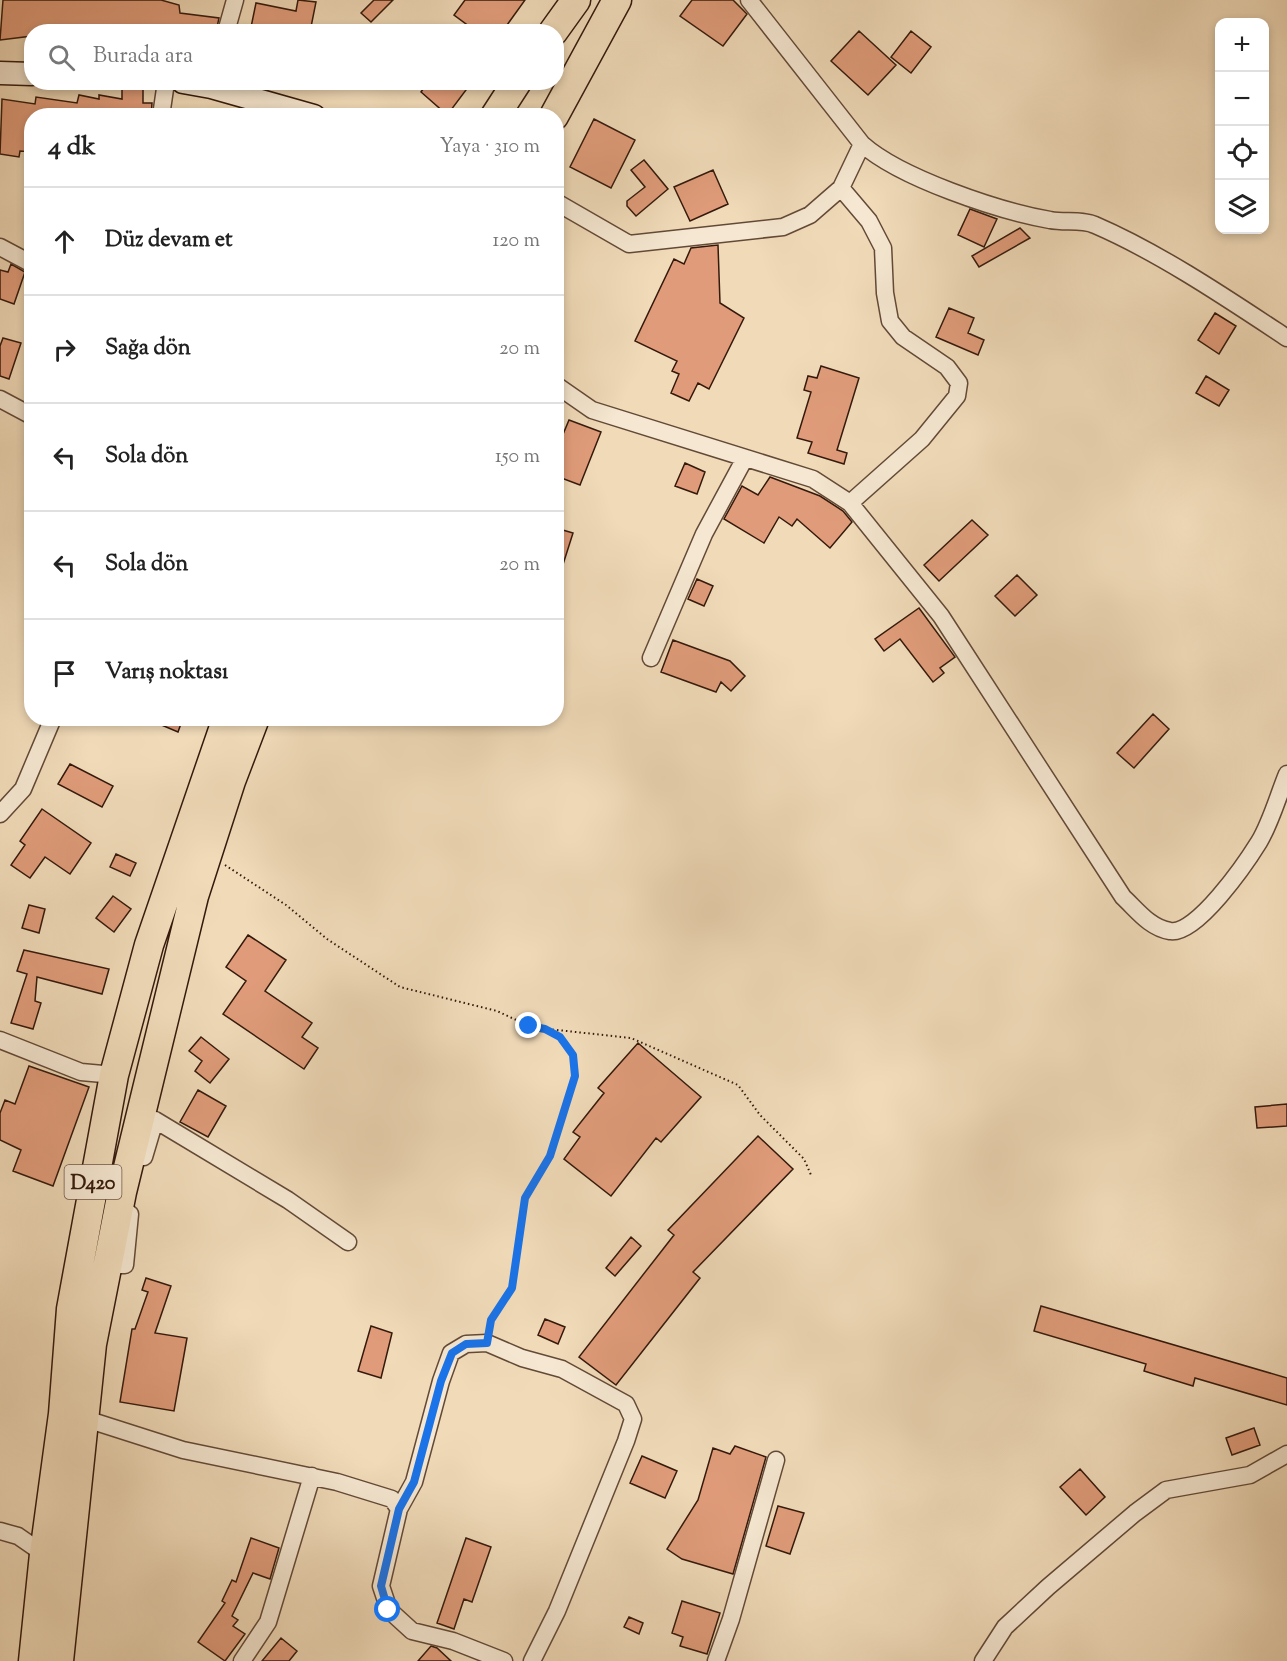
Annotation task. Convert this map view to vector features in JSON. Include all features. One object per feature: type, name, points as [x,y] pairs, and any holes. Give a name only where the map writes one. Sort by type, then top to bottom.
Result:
[{"type":"highway","points":[[559,24],[576,0]]},
{"type":"highway","points":[[558,108],[616,0]]},
{"type":"highway","points":[[500,108],[512,90]]},
{"type":"highway","name":"D420","points":[[33,1661],[44,1554],[63,1414],[71,1309],[114,1075],[149,945],[224,726]]},
{"type":"highway","points":[[59,1661],[92,1344],[122,1192],[194,897],[231,781],[252,726]]},
{"type":"street","points":[[228,24],[235,0]]},
{"type":"street","points":[[749,0],[862,144],[876,156],[945,188],[1042,218],[1093,224],[1232,301],[1287,338]]},
{"type":"street","points":[[0,73],[24,74]]},
{"type":"street","points":[[162,108],[165,90]]},
{"type":"street","points":[[228,90],[288,108]]},
{"type":"street","points":[[564,207],[629,244],[783,227],[810,215],[841,188],[862,144]]},
{"type":"street","points":[[841,188],[869,220],[883,248],[885,293],[890,321],[903,337],[947,367],[958,383],[957,396],[922,438],[850,503]]},
{"type":"street","points":[[0,247],[24,260]]},
{"type":"street","points":[[564,391],[592,410],[813,478],[850,503],[941,616],[1123,897],[1154,926],[1173,932],[1184,929],[1209,909],[1259,841],[1287,774]]},
{"type":"street","points":[[0,399],[24,412]]},
{"type":"street","points":[[651,658],[704,534],[745,458]]},
{"type":"street","points":[[0,814],[22,789],[50,726]]},
{"type":"street","points":[[0,1040],[81,1072],[114,1075]]},
{"type":"street","points":[[108,1265],[124,1265],[134,1188],[155,1120],[288,1200],[348,1242]]},
{"type":"street","points":[[504,1661],[453,1641],[412,1631],[388,1610],[381,1586],[399,1509],[414,1482],[441,1381],[452,1353],[466,1344],[487,1343],[522,1358],[562,1369],[626,1404],[633,1419],[573,1572],[532,1661]]},
{"type":"street","points":[[86,1419],[183,1450],[312,1476],[392,1499],[399,1509]]},
{"type":"street","points":[[983,1661],[1005,1627],[1048,1587],[1135,1513],[1166,1490],[1250,1475],[1287,1454]]},
{"type":"street","points":[[716,1661],[731,1619],[776,1460]]},
{"type":"street","points":[[242,1661],[268,1622],[312,1476]]},
{"type":"street","points":[[0,1532],[18,1536],[44,1554]]},
{"type":"path","points":[[207,855],[244,875],[327,939],[400,987],[497,1011],[529,1026],[631,1038],[738,1085],[760,1115],[804,1159],[811,1175]]},
{"type":"path","points":[[487,1343],[491,1320],[512,1288],[525,1198],[550,1156],[575,1076],[573,1055],[560,1037],[545,1029]]},
{"type":"building","points":[[3,0],[161,0],[179,5],[180,13],[219,18],[218,24],[24,24],[24,37],[0,40]]},
{"type":"building","points":[[298,0],[316,2],[312,24],[252,24],[256,3],[296,11]]},
{"type":"building","points":[[374,0],[393,0],[371,22],[361,13]]},
{"type":"building","points":[[465,0],[525,0],[508,24],[466,24],[454,15]]},
{"type":"building","points":[[692,0],[733,0],[747,14],[723,46],[680,16]]},
{"type":"building","points":[[859,31],[896,65],[868,95],[831,61]]},
{"type":"building","points":[[911,31],[931,47],[911,73],[891,57]]},
{"type":"building","points":[[122,90],[143,90],[143,103],[152,103],[152,108],[24,108],[24,151],[20,151],[19,157],[0,154],[2,99],[35,104],[36,97],[77,103],[79,95],[99,99],[99,95],[122,99]]},
{"type":"building","points":[[422,90],[466,90],[452,108],[439,108],[421,92]]},
{"type":"building","points":[[594,119],[635,140],[611,188],[570,167]]},
{"type":"building","points":[[644,160],[668,189],[636,216],[627,206],[627,201],[645,187],[631,170]]},
{"type":"building","points":[[713,170],[728,204],[690,221],[674,187]]},
{"type":"building","points":[[970,209],[997,219],[984,247],[958,235]]},
{"type":"building","points":[[1020,228],[1030,238],[979,267],[972,256]]},
{"type":"building","points":[[718,245],[720,303],[744,318],[709,389],[698,383],[689,401],[671,393],[679,374],[672,371],[677,361],[635,341],[674,259],[684,264],[691,248]]},
{"type":"building","points":[[11,264],[24,271],[14,304],[0,299],[0,270],[8,272]]},
{"type":"building","points":[[949,308],[974,318],[968,333],[984,340],[978,355],[936,337]]},
{"type":"building","points":[[1215,313],[1236,326],[1219,354],[1198,340]]},
{"type":"building","points":[[3,338],[21,343],[9,379],[0,376],[0,346]]},
{"type":"building","points":[[821,366],[859,378],[837,450],[847,453],[844,464],[808,453],[812,442],[797,438],[811,392],[804,390],[808,376],[817,378]]},
{"type":"building","points":[[1206,376],[1229,390],[1219,406],[1196,393]]},
{"type":"building","points":[[569,420],[601,432],[580,485],[564,479],[564,432]]},
{"type":"building","points":[[685,463],[705,472],[697,494],[675,486]]},
{"type":"building","points":[[770,477],[820,496],[843,511],[852,522],[830,548],[797,519],[792,526],[779,517],[764,543],[724,519],[742,486],[758,495]]},
{"type":"building","points":[[972,520],[988,535],[939,581],[924,565]]},
{"type":"building","points":[[564,530],[573,533],[564,561]]},
{"type":"building","points":[[1017,575],[1037,595],[1015,616],[995,596]]},
{"type":"building","points":[[697,579],[713,586],[704,606],[688,599]]},
{"type":"building","points":[[919,608],[955,657],[940,668],[944,673],[933,682],[900,639],[884,651],[875,639]]},
{"type":"building","points":[[673,640],[730,661],[745,676],[731,691],[721,682],[716,692],[661,672]]},
{"type":"building","points":[[1153,714],[1169,729],[1134,768],[1117,753]]},
{"type":"building","points":[[164,726],[180,726],[178,732]]},
{"type":"building","points":[[70,764],[113,786],[102,807],[58,784]]},
{"type":"building","points":[[42,809],[91,843],[70,874],[45,857],[30,878],[11,865],[25,845],[20,841]]},
{"type":"building","points":[[116,854],[136,863],[130,876],[110,867]]},
{"type":"building","points":[[113,896],[131,909],[114,932],[96,918]]},
{"type":"building","points":[[29,905],[45,909],[39,933],[22,928]]},
{"type":"building","points":[[248,935],[286,960],[265,991],[312,1023],[302,1037],[318,1048],[304,1069],[223,1014],[246,981],[226,967]]},
{"type":"building","points":[[24,950],[109,969],[102,994],[37,977],[35,1001],[41,1003],[33,1029],[11,1023],[27,974],[17,971]]},
{"type":"building","points":[[201,1037],[229,1059],[210,1083],[195,1071],[202,1061],[189,1051]]},
{"type":"building","points":[[638,1043],[701,1097],[661,1142],[656,1138],[611,1196],[564,1159],[580,1137],[573,1132],[604,1093],[598,1088]]},
{"type":"building","points":[[29,1066],[89,1087],[53,1186],[13,1171],[21,1150],[0,1140],[0,1113],[5,1100],[15,1104]]},
{"type":"building","points":[[198,1090],[226,1106],[208,1137],[180,1122]]},
{"type":"building","points":[[1287,1104],[1287,1126],[1257,1128],[1255,1107]]},
{"type":"building","points":[[758,1136],[793,1169],[693,1272],[700,1278],[616,1385],[579,1357],[674,1235],[668,1230]]},
{"type":"building","points":[[631,1237],[641,1246],[615,1276],[606,1268]]},
{"type":"building","points":[[146,1278],[171,1286],[155,1333],[187,1338],[174,1411],[120,1402],[132,1329],[135,1329],[148,1292],[142,1290]]},
{"type":"building","points":[[1041,1306],[1287,1378],[1287,1405],[1195,1378],[1193,1386],[1144,1371],[1146,1364],[1034,1331]]},
{"type":"building","points":[[545,1319],[565,1327],[558,1344],[538,1335]]},
{"type":"building","points":[[371,1326],[392,1333],[381,1378],[358,1371]]},
{"type":"building","points":[[1254,1428],[1260,1445],[1232,1455],[1226,1438]]},
{"type":"building","points":[[735,1446],[766,1457],[733,1574],[682,1559],[667,1549],[698,1500],[713,1448],[730,1454]]},
{"type":"building","points":[[642,1456],[677,1471],[665,1498],[630,1483]]},
{"type":"building","points":[[1080,1469],[1105,1497],[1086,1515],[1060,1487]]},
{"type":"building","points":[[778,1506],[804,1513],[790,1554],[766,1546]]},
{"type":"building","points":[[251,1538],[279,1548],[270,1579],[253,1573],[232,1616],[238,1620],[233,1626],[245,1634],[225,1661],[198,1642],[225,1603],[222,1601],[232,1580],[236,1582]]},
{"type":"building","points":[[466,1538],[491,1547],[472,1602],[464,1599],[454,1629],[437,1623]]},
{"type":"building","points":[[682,1601],[720,1613],[707,1654],[680,1646],[683,1637],[672,1633]]},
{"type":"building","points":[[629,1617],[643,1623],[639,1634],[624,1627]]},
{"type":"building","points":[[281,1638],[297,1651],[289,1661],[262,1661]]},
{"type":"building","points":[[431,1646],[437,1648],[451,1661],[418,1661]]},
{"type":"route","points":[[388,1610],[381,1586],[399,1509],[414,1482],[441,1381],[452,1353],[466,1344],[487,1343],[491,1320],[512,1288],[525,1198],[550,1156],[575,1076],[573,1055],[560,1037],[545,1029],[529,1026]]}]
